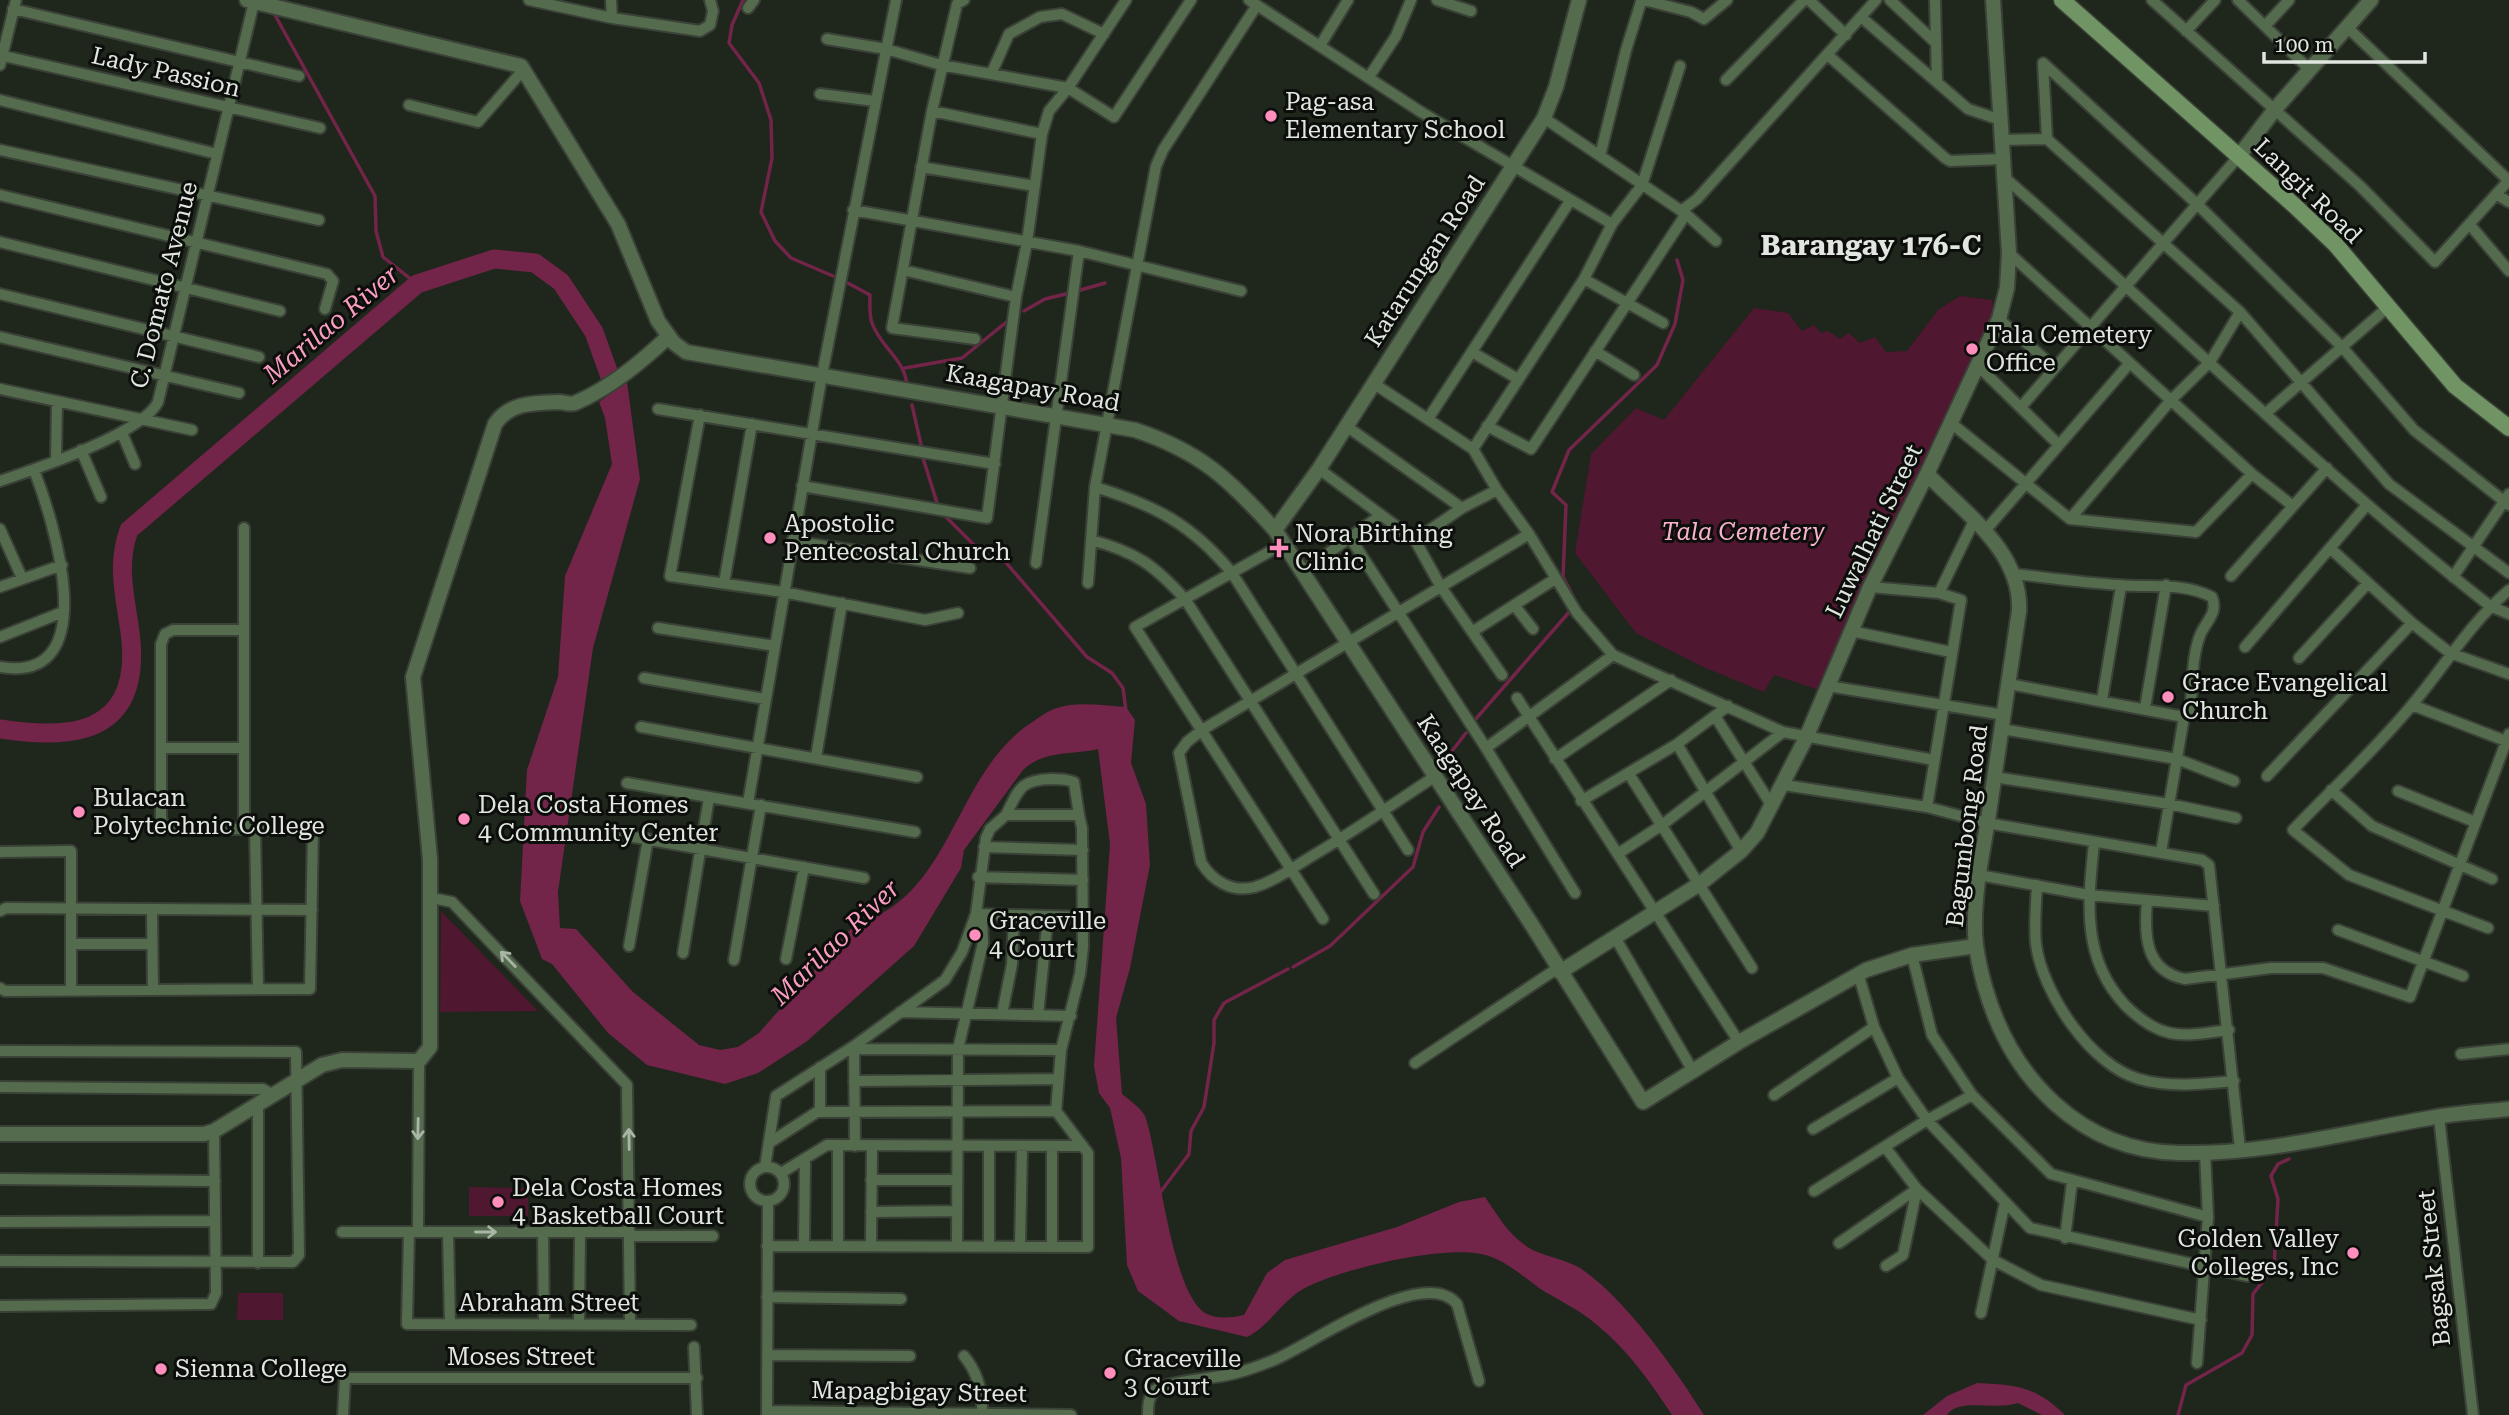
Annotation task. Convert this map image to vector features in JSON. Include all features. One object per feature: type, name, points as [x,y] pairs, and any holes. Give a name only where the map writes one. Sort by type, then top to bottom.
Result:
[{"type":"main road","name":"Langit Road","points":[[2062,0],[2336,245],[2455,386],[2509,428]]},
{"type":"street","points":[[529,0],[612,18],[700,31],[710,25],[713,10],[710,0]]},
{"type":"street","points":[[611,0],[612,18]]},
{"type":"street","points":[[748,803],[821,375],[897,0]]},
{"type":"street","points":[[964,0],[956,7],[942,65],[892,328],[975,340]]},
{"type":"street","points":[[803,486],[987,518],[1004,406],[1016,297],[1027,242],[1042,134],[1049,111],[1068,88],[1126,0]]},
{"type":"street","points":[[827,39],[886,50],[942,65],[1068,88],[1114,117],[1191,0]]},
{"type":"street","points":[[1321,44],[1348,0]]},
{"type":"street","points":[[1369,76],[1396,36],[1411,0]]},
{"type":"street","points":[[1437,0],[1471,11]]},
{"type":"street","name":"Katarungan Road","points":[[1275,530],[1319,469],[1544,118],[1556,87],[1579,0]]},
{"type":"street","points":[[1600,156],[1626,50],[1641,2],[1644,0],[1691,12],[1707,19],[1727,0]]},
{"type":"street","points":[[1691,12],[1695,0]]},
{"type":"street","points":[[1727,80],[1807,0],[1846,35]]},
{"type":"street","points":[[1487,426],[1531,449],[1684,213],[1829,56],[1876,0]]},
{"type":"street","points":[[1890,0],[1936,43]]},
{"type":"street","points":[[1935,0],[1937,81]]},
{"type":"street","name":"Luwalhati Street","points":[[1559,970],[1657,913],[1741,851],[1757,834],[1807,738],[1870,587],[1927,474],[1999,319],[2007,288],[2009,253],[1993,0]]},
{"type":"street","points":[[2152,0],[2276,108],[2360,186],[2435,262],[2509,181],[2347,27]]},
{"type":"street","points":[[2186,31],[2215,0]]},
{"type":"street","points":[[2238,0],[2310,70]]},
{"type":"street","points":[[2266,26],[2289,0]]},
{"type":"street","points":[[2021,407],[2371,0]]},
{"type":"street","points":[[250,1],[286,4],[518,64],[524,69],[478,122],[409,105]]},
{"type":"street","name":"C. Domato Avenue","points":[[0,481],[34,470],[122,433],[144,420],[158,402],[241,62],[250,1]]},
{"type":"street","points":[[1088,583],[1095,488],[1154,174],[1163,150],[1253,2],[1321,44],[1421,112],[1612,224]]},
{"type":"street","points":[[1,59],[14,5],[299,76]]},
{"type":"street","points":[[992,72],[1009,34],[1040,17],[1062,14],[1104,34]]},
{"type":"street","points":[[1861,17],[1973,113],[2001,120]]},
{"type":"street","points":[[1829,56],[1950,161],[2003,159]]},
{"type":"street","name":"Lady Passion","points":[[1,59],[320,128]]},
{"type":"street","points":[[2046,139],[2043,63],[2197,204],[2342,347],[2414,430],[2507,500],[2453,577]]},
{"type":"street","points":[[1473,449],[1584,279],[1612,224],[1642,185],[1680,66]]},
{"type":"street","name":"Kaagapay Road","points":[[524,69],[618,224],[653,311],[668,337],[679,348],[692,354],[1106,424],[1167,440],[1196,455],[1237,489],[1275,530],[1643,1102],[1693,1071]]},
{"type":"street","points":[[820,94],[875,101]]},
{"type":"street","points":[[0,100],[217,154]]},
{"type":"street","points":[[932,111],[1042,134]]},
{"type":"street","points":[[1544,118],[1684,213],[1716,242]]},
{"type":"street","points":[[2002,140],[2046,139],[2240,312],[2389,484],[2509,573]]},
{"type":"street","points":[[0,150],[319,220]]},
{"type":"street","points":[[921,167],[1035,187]]},
{"type":"street","points":[[2004,177],[2127,284],[2366,506],[2490,606],[2509,614]]},
{"type":"street","points":[[2496,194],[2509,202]]},
{"type":"street","points":[[0,195],[332,276],[325,309]]},
{"type":"street","points":[[1428,419],[1570,201]]},
{"type":"street","points":[[853,210],[1079,251],[1241,291]]},
{"type":"street","points":[[2470,225],[2509,271]]},
{"type":"street","points":[[0,242],[280,311]]},
{"type":"street","points":[[1036,563],[1079,251]]},
{"type":"street","points":[[2009,253],[2252,474],[2293,506]]},
{"type":"street","points":[[903,270],[1016,297]]},
{"type":"street","points":[[1584,279],[1663,323]]},
{"type":"street","points":[[0,293],[259,357]]},
{"type":"street","points":[[2266,413],[2388,307]]},
{"type":"street","points":[[2070,519],[2171,400],[2210,362],[2240,312]]},
{"type":"street","points":[[1999,319],[2054,367]]},
{"type":"street","points":[[0,337],[239,393]]},
{"type":"street","points":[[413,1232],[419,1061],[430,1047],[432,898],[413,677],[415,665],[495,424],[512,407],[586,397],[631,370],[668,337]]},
{"type":"street","points":[[1595,351],[1634,375]]},
{"type":"street","points":[[1472,352],[1518,379]]},
{"type":"street","points":[[1939,593],[1979,527],[2025,483],[2129,364]]},
{"type":"street","points":[[1977,365],[2059,445]]},
{"type":"street","points":[[1373,383],[1473,449],[1577,612],[1613,654],[1783,732],[1934,760]]},
{"type":"street","points":[[0,389],[192,430]]},
{"type":"street","points":[[56,459],[57,401]]},
{"type":"street","points":[[658,409],[995,464]]},
{"type":"street","points":[[700,415],[670,576],[783,592],[925,620],[958,613]]},
{"type":"street","points":[[1951,423],[2070,519],[2196,532],[2252,474]]},
{"type":"street","points":[[724,583],[752,424]]},
{"type":"street","points":[[1346,426],[1462,508]]},
{"type":"street","points":[[122,433],[135,464]]},
{"type":"street","points":[[81,450],[101,497]]},
{"type":"street","points":[[2231,576],[2327,468]]},
{"type":"street","points":[[1319,469],[1415,540],[1441,587],[1503,675]]},
{"type":"street","points":[[0,667],[26,667],[52,652],[59,640],[63,612],[62,565],[52,517],[34,470]]},
{"type":"street","name":"Bagumbong Road","points":[[1927,474],[2000,548],[2015,575],[2020,600],[1979,875],[1976,946],[1988,996],[2002,1032],[2019,1063],[2046,1098],[2083,1124],[2123,1142],[2165,1152],[2240,1149],[2339,1136],[2439,1116],[2509,1109]]},
{"type":"street","points":[[1095,488],[1143,502],[1187,528],[1232,573],[1408,850]]},
{"type":"street","points":[[1415,540],[1462,508],[1497,490]]},
{"type":"street","points":[[2245,647],[2332,549],[2366,506]]},
{"type":"street","points":[[1301,573],[1381,515]]},
{"type":"street","points":[[244,528],[244,748],[259,911],[258,989]]},
{"type":"street","points":[[1434,778],[1289,870],[1255,887],[1242,888],[1221,884],[1207,874],[1197,852],[1180,758],[1181,748],[1202,730],[1529,534]]},
{"type":"street","points":[[1,536],[22,578]]},
{"type":"street","points":[[1351,538],[1486,748],[1575,893]]},
{"type":"street","points":[[1091,540],[1126,550],[1156,568],[1185,599],[1374,894]]},
{"type":"street","points":[[792,541],[970,568]]},
{"type":"street","points":[[1283,544],[1135,626],[1289,870],[1323,919]]},
{"type":"street","points":[[2332,549],[2412,623],[2450,653],[2509,674]]},
{"type":"street","points":[[0,587],[62,565]]},
{"type":"street","points":[[2015,575],[2122,586],[2166,586],[2197,591],[2212,597],[2214,603],[2211,620],[2198,644],[2190,712],[2184,717],[2161,852]]},
{"type":"street","points":[[1472,632],[1555,579]]},
{"type":"street","points":[[2299,658],[2368,583]]},
{"type":"street","points":[[2102,700],[2122,586]]},
{"type":"street","points":[[2145,708],[2166,586]]},
{"type":"street","points":[[1870,587],[1939,593],[1961,600],[1927,807]]},
{"type":"street","points":[[2488,928],[2349,875],[2293,830],[2412,705],[2450,653],[2490,606],[2509,590]]},
{"type":"street","points":[[816,757],[842,603]]},
{"type":"street","points":[[1514,605],[1533,629]]},
{"type":"street","points":[[0,637],[63,612]]},
{"type":"street","points":[[2267,776],[2412,623]]},
{"type":"street","points":[[658,628],[775,646]]},
{"type":"street","points":[[0,988],[5,991],[310,989],[313,830],[164,826],[161,644],[165,634],[173,630],[244,630]]},
{"type":"street","points":[[1851,631],[1951,652]]},
{"type":"street","points":[[1486,748],[1529,719],[1613,654]]},
{"type":"street","points":[[645,678],[765,699]]},
{"type":"street","points":[[1555,759],[1671,680]]},
{"type":"street","points":[[2009,684],[2184,717]]},
{"type":"street","points":[[1828,686],[1943,703],[2003,722],[2176,759],[2234,781]]},
{"type":"street","points":[[1517,698],[1739,1042]]},
{"type":"street","points":[[2147,901],[2146,943],[2150,955],[2172,976],[2185,979],[2270,968],[2323,968],[2410,997],[2508,737],[2412,705]]},
{"type":"street","points":[[1581,801],[1677,744],[1728,706]]},
{"type":"street","points":[[1715,716],[1772,806]]},
{"type":"street","points":[[641,727],[917,777]]},
{"type":"street","points":[[1619,853],[1745,764],[1783,732]]},
{"type":"street","points":[[1677,744],[1741,851]]},
{"type":"street","points":[[161,748],[244,748]]},
{"type":"street","points":[[1629,774],[1752,968]]},
{"type":"street","points":[[1994,777],[2169,804],[2236,818]]},
{"type":"street","points":[[767,1246],[1088,1247],[1088,1153],[1056,1111],[1060,1050],[1080,974],[1083,850],[1074,782],[1059,779],[1031,780],[1019,789],[1006,815],[990,829],[984,847],[978,877],[983,943],[958,1049],[957,1245]]},
{"type":"street","points":[[627,783],[915,832]]},
{"type":"street","points":[[1784,785],[1927,807],[1987,823],[2094,843],[2161,852],[2202,860],[2209,865],[2240,1149]]},
{"type":"street","points":[[2331,790],[2372,826],[2492,879]]},
{"type":"street","points":[[2398,792],[2475,822]]},
{"type":"street","points":[[683,953],[709,798]]},
{"type":"street","points":[[734,960],[761,805]]},
{"type":"street","points":[[1006,815],[1079,815]]},
{"type":"street","points":[[622,835],[864,878]]},
{"type":"street","points":[[629,946],[648,839]]},
{"type":"street","points":[[2094,843],[2089,895],[2090,929],[2096,960],[2116,995],[2130,1010],[2157,1029],[2172,1033],[2229,1030]]},
{"type":"street","points":[[984,847],[1083,850]]},
{"type":"street","points":[[0,852],[71,851],[71,990]]},
{"type":"street","points":[[786,959],[804,867]]},
{"type":"street","points":[[1979,875],[2089,895],[2214,906]]},
{"type":"street","points":[[978,877],[1083,880]]},
{"type":"street","points":[[2037,885],[2036,944],[2041,967],[2072,1026],[2094,1049],[2113,1066],[2137,1079],[2192,1084],[2234,1081]]},
{"type":"street","points":[[432,898],[453,902],[627,1085],[630,1324]]},
{"type":"street","points":[[0,911],[6,908],[312,910]]},
{"type":"street","points":[[152,909],[152,990]]},
{"type":"street","points":[[979,914],[1082,917]]},
{"type":"street","points":[[765,1167],[776,1096],[854,1048],[945,980],[962,952],[979,914]]},
{"type":"street","points":[[1002,1014],[1012,964],[1014,915]]},
{"type":"street","points":[[1038,1015],[1048,916]]},
{"type":"street","points":[[2338,930],[2463,976]]},
{"type":"street","points":[[1616,939],[1693,1071],[1858,973],[1912,955],[1976,946]]},
{"type":"street","points":[[71,944],[152,944]]},
{"type":"street","points":[[1912,955],[1932,1035],[1972,1095],[2050,1174],[2208,1217]]},
{"type":"street","points":[[1415,1063],[1559,970]]},
{"type":"street","points":[[1858,973],[1874,1027],[1898,1077],[1927,1120],[2030,1228],[2065,1238],[2248,1276],[2262,1275]]},
{"type":"street","points":[[900,1012],[1071,1016]]},
{"type":"street","points":[[1774,1095],[1874,1027]]},
{"type":"street","points":[[854,1048],[1060,1050]]},
{"type":"street","points":[[854,1048],[855,1146]]},
{"type":"street","points":[[2461,1054],[2509,1049]]},
{"type":"street","points":[[0,1051],[292,1051],[297,1056],[299,1255],[293,1262],[258,1263],[0,1261]]},
{"type":"street","points":[[0,1134],[204,1134],[215,1131],[322,1065],[342,1060],[419,1061]]},
{"type":"street","points":[[820,1067],[820,1112]]},
{"type":"street","points":[[1813,1129],[1898,1077]]},
{"type":"street","points":[[854,1081],[1057,1079]]},
{"type":"street","points":[[0,1087],[263,1089],[272,1094]]},
{"type":"street","points":[[1814,1191],[1972,1095]]},
{"type":"street","points":[[258,1104],[258,1263]]},
{"type":"street","points":[[769,1143],[820,1112],[1056,1111]]},
{"type":"street","name":"Bagsak Street","points":[[2439,1116],[2473,1415]]},
{"type":"street","points":[[0,1306],[207,1305],[216,1297],[215,1131]]},
{"type":"street","points":[[781,1173],[827,1145],[1083,1146]]},
{"type":"street","points":[[838,1146],[838,1246]]},
{"type":"street","points":[[989,1146],[989,1246]]},
{"type":"street","points":[[1020,1246],[1022,1146]]},
{"type":"street","points":[[1052,1146],[1052,1246]]},
{"type":"street","points":[[871,1245],[872,1147]]},
{"type":"street","points":[[1885,1147],[1917,1189],[1993,1260],[2041,1285],[2201,1320]]},
{"type":"street","points":[[2197,1363],[2208,1217],[2205,1152]]},
{"type":"street","points":[[804,1160],[804,1246]]},
{"type":"street","points":[[765,1167],[781,1173],[785,1182],[783,1191],[768,1201],[758,1198],[750,1185],[756,1171],[765,1167]]},
{"type":"street","points":[[0,1179],[215,1181]]},
{"type":"street","points":[[871,1180],[957,1180]]},
{"type":"street","points":[[2065,1238],[2073,1182]]},
{"type":"street","points":[[1839,1243],[1917,1189]]},
{"type":"street","points":[[1886,1266],[1903,1255],[1917,1189]]},
{"type":"street","points":[[767,1413],[768,1201]]},
{"type":"street","points":[[1981,1313],[2006,1202]]},
{"type":"street","points":[[871,1212],[957,1211]]},
{"type":"street","points":[[0,1222],[215,1221]]},
{"type":"street","points":[[342,1232],[580,1232],[713,1236]]},
{"type":"street","name":"Abraham Street","points":[[413,1232],[407,1324],[691,1325]]},
{"type":"street","points":[[448,1232],[450,1324]]},
{"type":"street","points":[[543,1232],[544,1324]]},
{"type":"street","points":[[579,1324],[580,1232]]},
{"type":"street","points":[[1148,1415],[1150,1398],[1160,1388],[1232,1374],[1274,1360],[1346,1322],[1419,1292],[1438,1292],[1451,1297],[1457,1304],[1465,1322],[1479,1381]]},
{"type":"street","points":[[767,1297],[901,1299]]},
{"type":"street","points":[[694,1347],[697,1415]]},
{"type":"street","points":[[767,1355],[910,1356]]},
{"type":"street","points":[[964,1356],[974,1368],[980,1389],[982,1414]]},
{"type":"street","name":"Moses Street","points":[[343,1415],[345,1378],[696,1378]]},
{"type":"street","name":"Mapagbigay Street","points":[[767,1413],[1070,1415]]},
{"type":"green space","name":"Tala Cemetery","points":[[1960,296],[1992,300],[1994,319],[1819,690],[1774,675],[1764,692],[1701,666],[1636,633],[1575,553],[1591,454],[1636,408],[1664,420],[1754,308],[1788,313],[1802,331],[1814,325],[1821,333],[1828,331],[1840,339],[1849,333],[1860,343],[1875,337],[1886,352],[1907,351],[1938,310]]},
{"type":"green space","points":[[441,911],[538,1011],[440,1012]]},
{"type":"green space","name":"Dela Costa Homes 4 Basketball Court","points":[[469,1187],[528,1188],[528,1216],[469,1216]]},
{"type":"green space","points":[[238,1293],[283,1293],[283,1320],[237,1320]]},
{"type":"shaded area","points":[[627,382],[640,479],[593,648],[558,892],[560,928],[576,929],[633,992],[699,1045],[720,1050],[738,1047],[759,1033],[855,924],[888,910],[913,888],[934,862],[986,770],[1007,743],[1039,717],[1057,708],[1083,704],[1126,707],[1135,720],[1131,763],[1146,804],[1150,865],[1130,968],[1116,1018],[1122,1094],[1145,1116],[1175,1254],[1195,1302],[1211,1316],[1225,1318],[1244,1315],[1267,1273],[1285,1260],[1397,1227],[1459,1202],[1485,1197],[1508,1230],[1522,1243],[1580,1268],[1614,1297],[1664,1356],[1704,1415],[1672,1415],[1638,1367],[1608,1334],[1509,1266],[1489,1256],[1449,1252],[1423,1255],[1342,1273],[1303,1289],[1288,1300],[1262,1327],[1247,1337],[1179,1321],[1138,1291],[1127,1265],[1121,1158],[1110,1108],[1099,1093],[1094,1066],[1110,844],[1098,749],[1049,756],[1023,770],[964,850],[961,868],[914,946],[806,1042],[758,1073],[725,1084],[647,1065],[608,1033],[552,964],[542,959],[520,901],[527,770],[558,677],[565,576],[612,464],[605,418],[599,402]]},
{"type":"shaded area","points":[[1977,1383],[2025,1389],[2044,1398],[2065,1415],[2042,1415],[2018,1403],[1998,1406],[1968,1405],[1947,1415],[1923,1415],[1947,1396]]},
{"type":"waterway","points":[[743,0],[732,25],[729,43],[759,83],[771,120],[772,158],[761,212],[775,241],[791,258],[833,276]]},
{"type":"waterway","points":[[275,15],[375,196],[376,231],[383,257],[417,284]]},
{"type":"waterway","name":"Marilao River","points":[[0,729],[42,733],[83,729],[100,721],[115,709],[126,692],[131,668],[132,651],[122,566],[129,530],[417,284],[494,259],[535,263],[561,282],[594,332],[618,399]]},
{"type":"waterway","points":[[1573,596],[1563,577],[1566,505],[1552,492],[1569,450],[1657,365],[1675,324],[1683,280],[1677,260]]},
{"type":"waterway","points":[[844,281],[870,295],[872,323],[897,359],[907,384]]},
{"type":"waterway","points":[[1077,291],[1105,283]]},
{"type":"waterway","points":[[1024,311],[1045,299],[1070,293]]},
{"type":"waterway","points":[[905,368],[962,358],[1009,320]]},
{"type":"waterway","points":[[912,405],[922,449]]},
{"type":"waterway","points":[[923,458],[938,506]]},
{"type":"waterway","points":[[943,514],[979,550],[996,551],[1087,657],[1112,673],[1123,688],[1126,711]]},
{"type":"waterway","points":[[1474,721],[1571,610]]},
{"type":"waterway","points":[[1453,789],[1449,755],[1466,733]]},
{"type":"waterway","points":[[1293,967],[1330,946],[1413,867],[1423,832],[1439,807]]},
{"type":"waterway","points":[[1159,1194],[1189,1154],[1191,1131],[1204,1107],[1214,1043],[1214,1020],[1224,1003],[1288,969]]},
{"type":"waterway","points":[[2178,1415],[2186,1385],[2242,1353],[2252,1335],[2253,1294],[2274,1267],[2278,1199],[2271,1176],[2278,1164],[2289,1159]]},
{"type":"place","name":"Pag-asa Elementary School","points":[[1271,116]]},
{"type":"place","name":"Tala Cemetery Office","points":[[1972,349]]},
{"type":"place","name":"Apostolic Pentecostal Church","points":[[770,538]]},
{"type":"place","name":"Nora Birthing Clinic","points":[[1279,548]]},
{"type":"place","name":"Grace Evangelical Church","points":[[2168,697]]},
{"type":"place","name":"Bulacan Polytechnic College","points":[[79,812]]},
{"type":"place","name":"Dela Costa Homes 4 Community Center","points":[[464,819]]},
{"type":"place","name":"Graceville 4 Court","points":[[975,935]]},
{"type":"place","name":"Dela Costa Homes 4 Basketball Court","points":[[498,1202]]},
{"type":"place","name":"Golden Valley Colleges, Inc","points":[[2353,1253]]},
{"type":"place","name":"Sienna College","points":[[161,1369]]},
{"type":"place","name":"Graceville 3 Court","points":[[1110,1373]]},
{"type":"district","name":"Barangay 176-C","points":[[1871,245]]}]
